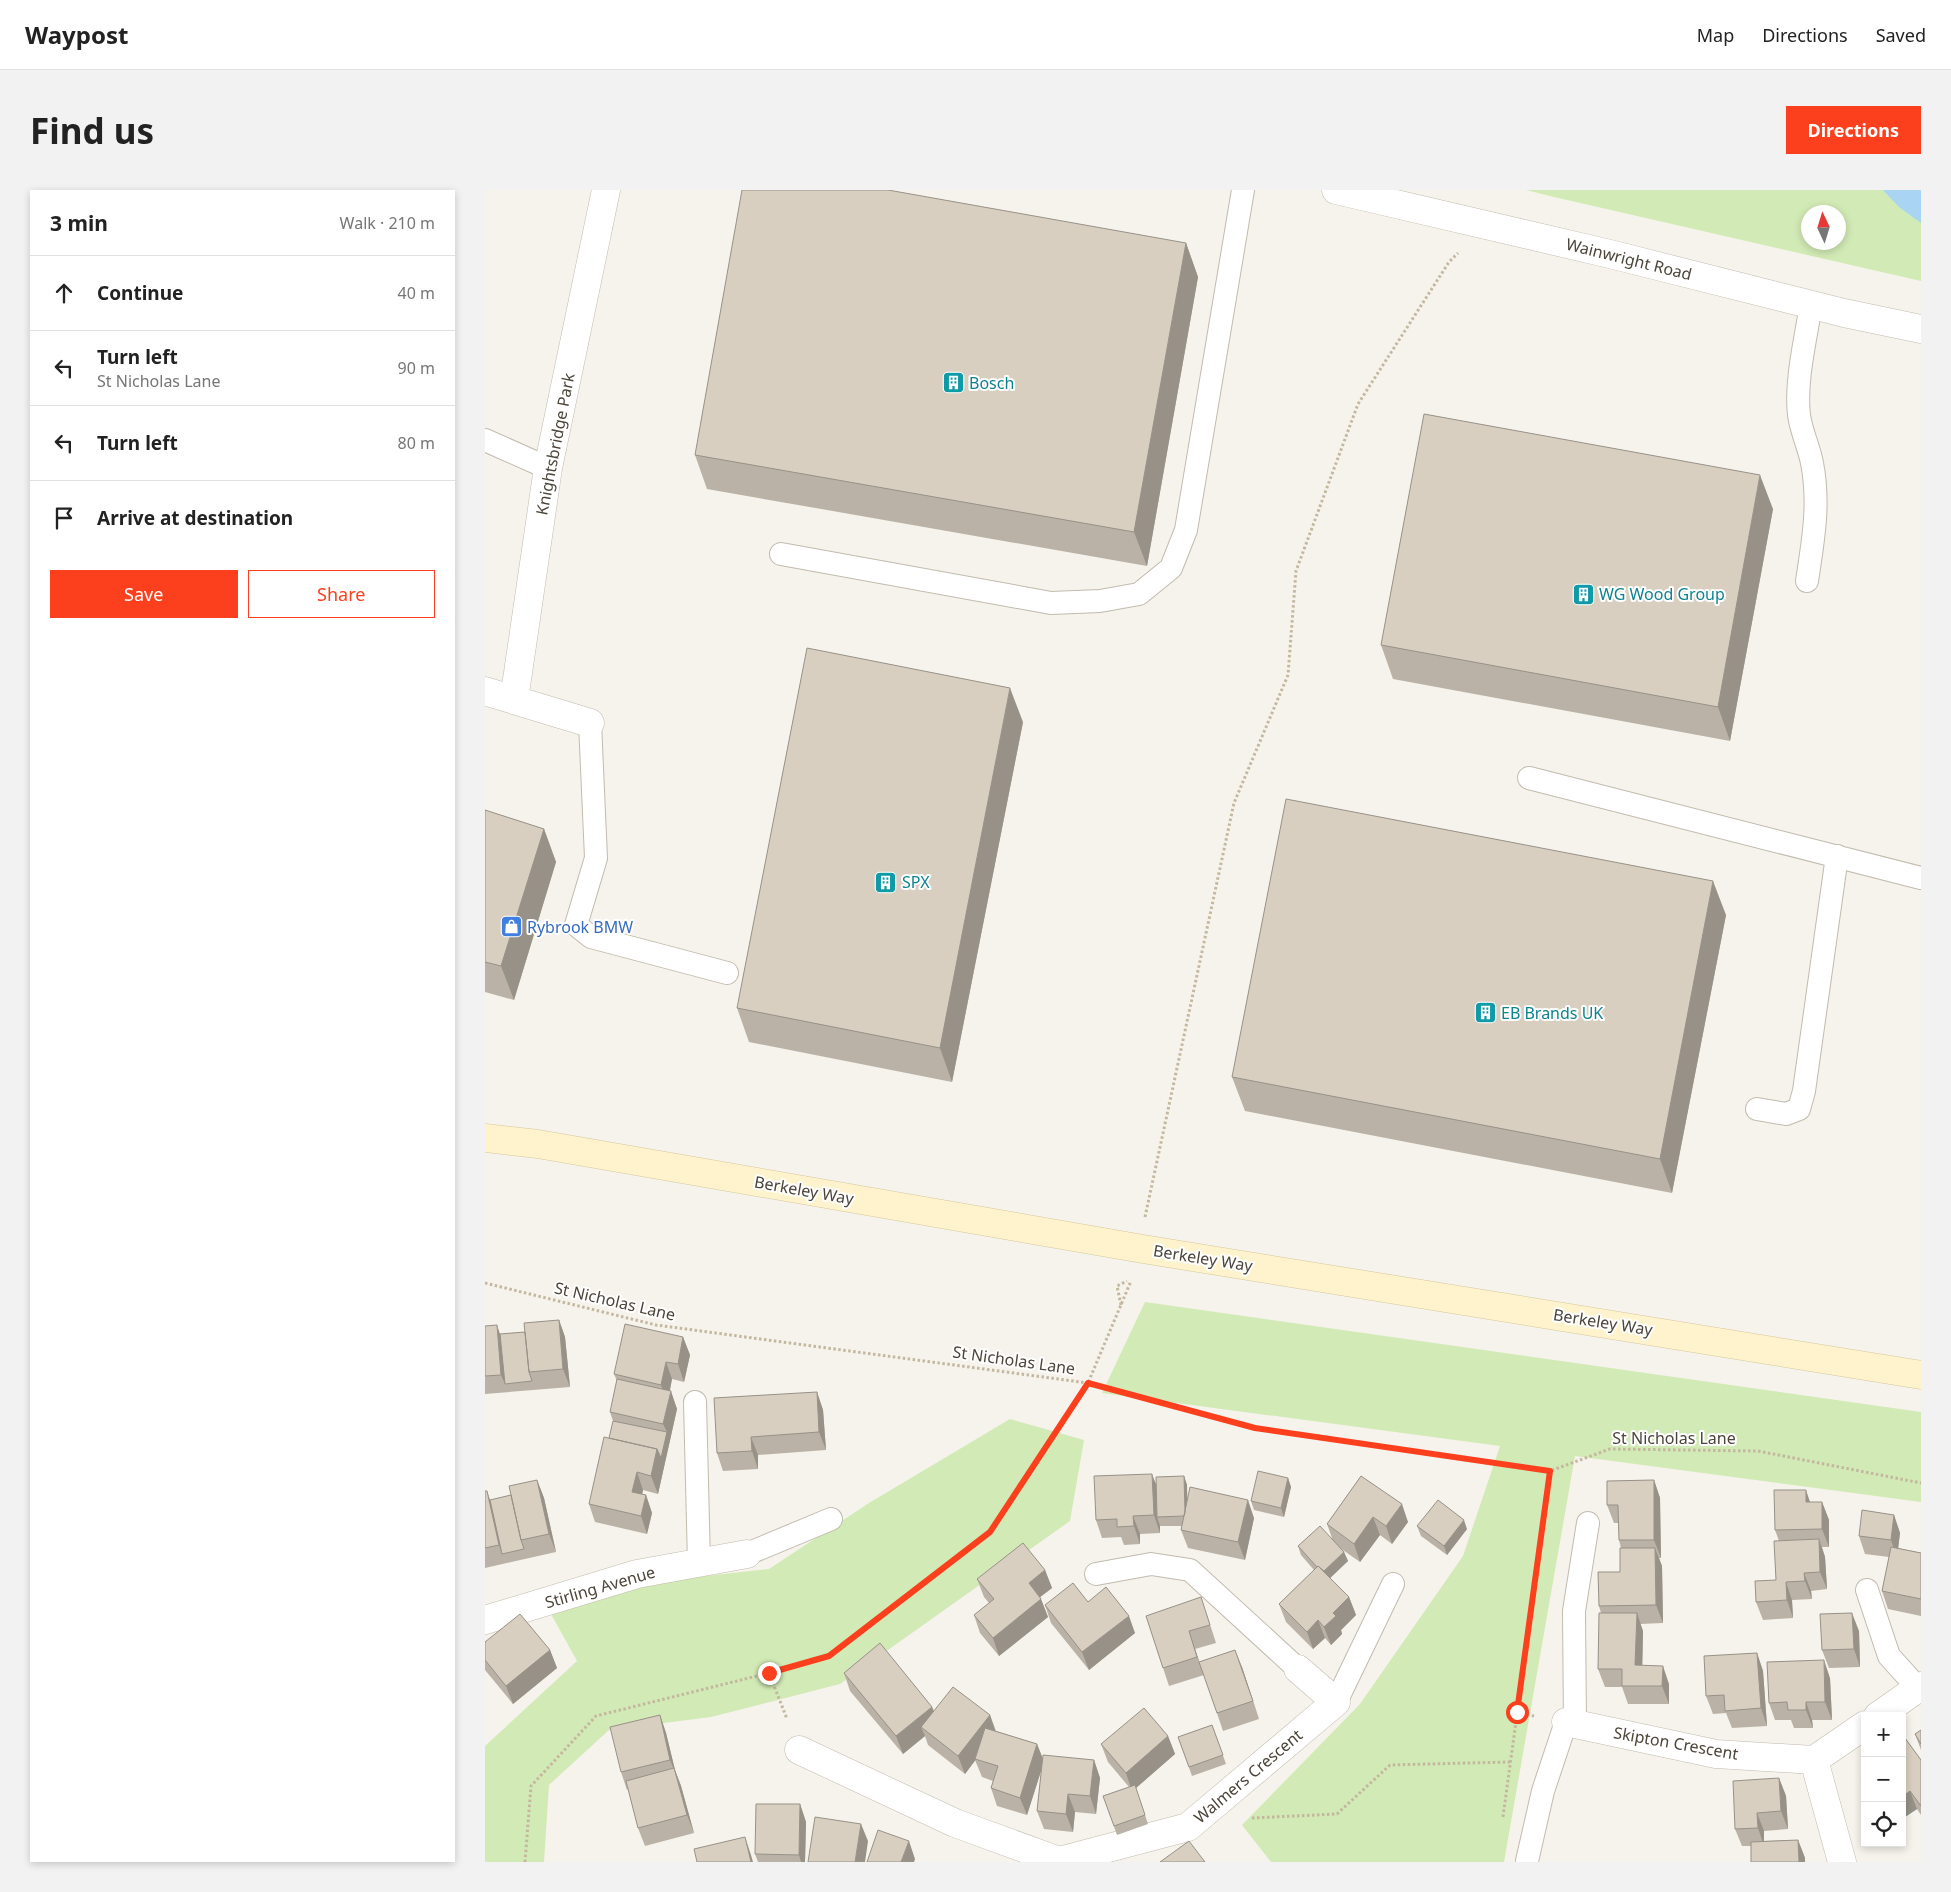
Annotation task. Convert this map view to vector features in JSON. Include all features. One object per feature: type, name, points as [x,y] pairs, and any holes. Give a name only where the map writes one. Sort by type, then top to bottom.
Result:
[{"type":"main road","name":"Berkeley Way","points":[[485,1138],[538,1144],[1143,1249],[1921,1375]]},
{"type":"street","name":"Knightsbridge Park","points":[[514,700],[548,468],[606,190]]},
{"type":"street","name":"Wainwright Road","points":[[1336,190],[1921,329]]},
{"type":"street","points":[[485,691],[590,723]]},
{"type":"street","name":"Stirling Avenue","points":[[485,1620],[637,1574],[747,1554]]},
{"type":"street","points":[[1298,1669],[1336,1702]]},
{"type":"street","points":[[1884,1712],[1920,1687]]},
{"type":"street","name":"Walmers Crescent","points":[[799,1750],[955,1823],[1059,1862],[1188,1826],[1336,1702]]},
{"type":"street","name":"Skipton Crescent","points":[[1571,1723],[1716,1754],[1814,1760]]},
{"type":"street","points":[[1842,1862],[1814,1760],[1861,1728]]},
{"type":"lane","points":[[781,554],[1051,603],[1100,600],[1139,594],[1171,568],[1186,530],[1243,190]]},
{"type":"lane","points":[[1807,581],[1816,521],[1815,490],[1812,462],[1799,415],[1799,388],[1811,304]]},
{"type":"lane","points":[[485,440],[548,468]]},
{"type":"lane","points":[[590,723],[596,858],[576,925],[591,937],[727,973]]},
{"type":"lane","points":[[1529,778],[1921,878]]},
{"type":"lane","points":[[1757,1109],[1786,1114],[1799,1109],[1804,1091],[1837,856]]},
{"type":"lane","points":[[695,1402],[699,1563]]},
{"type":"lane","points":[[747,1554],[831,1519]]},
{"type":"lane","points":[[1527,1861],[1543,1791],[1571,1723],[1574,1611],[1588,1523]]},
{"type":"lane","points":[[1096,1574],[1151,1564],[1190,1570],[1298,1669]]},
{"type":"lane","points":[[1336,1702],[1393,1584]]},
{"type":"lane","points":[[1867,1590],[1889,1656],[1920,1687]]},
{"type":"path","points":[[1145,1218],[1234,803],[1288,675],[1296,571],[1358,404],[1449,262],[1483,225]]},
{"type":"path","points":[[1121,1306],[1117,1286],[1133,1278]]},
{"type":"path","name":"St Nicholas Lane","points":[[485,1283],[656,1325],[1088,1383],[1255,1428],[1550,1471],[1610,1449],[1758,1451],[1921,1483]]},
{"type":"path","points":[[525,1862],[531,1786],[595,1716],[769,1673],[829,1656],[990,1532],[1088,1383],[1129,1289]]},
{"type":"path","points":[[1502,1826],[1550,1471]]},
{"type":"path","points":[[769,1673],[799,1750]]},
{"type":"path","points":[[1246,1819],[1337,1814],[1390,1765],[1510,1762]]},
{"type":"green space","points":[[1526,190],[1921,190],[1921,281],[1554,197]]},
{"type":"green space","points":[[1145,1302],[1921,1412],[1921,1502],[1575,1456],[1504,1862],[1271,1862],[1242,1825],[1360,1704],[1463,1556],[1500,1446],[1102,1393]]},
{"type":"green space","points":[[1010,1419],[1084,1440],[1070,1521],[840,1684],[711,1717],[609,1730],[549,1785],[544,1862],[485,1862],[485,1746],[577,1661],[551,1614],[652,1582],[769,1569],[869,1503]]},
{"type":"water","points":[[1883,190],[1921,190],[1921,223],[1899,207]]},
{"type":"building","name":"Bosch","points":[[742,190],[888,190],[1186,243],[1134,532],[695,455]]},
{"type":"building","name":"WG Wood Group","points":[[1424,414],[1760,475],[1718,707],[1381,645]]},
{"type":"building","name":"SPX","points":[[807,648],[1010,688],[940,1048],[737,1008]]},
{"type":"building","name":"EB Brands UK","points":[[1286,799],[1713,881],[1660,1159],[1232,1077]]},
{"type":"building","points":[[485,810],[544,829],[501,966],[485,962]]},
{"type":"building","points":[[559,1320],[563,1369],[529,1372],[524,1323]]},
{"type":"building","points":[[625,1324],[683,1337],[678,1364],[666,1362],[661,1385],[614,1374]]},
{"type":"building","points":[[497,1325],[501,1375],[485,1376],[485,1326]]},
{"type":"building","points":[[525,1332],[529,1372],[532,1381],[505,1384],[500,1334]]},
{"type":"building","points":[[617,1379],[671,1391],[663,1424],[610,1412]]},
{"type":"building","points":[[817,1392],[819,1432],[751,1437],[752,1451],[717,1453],[714,1398]]},
{"type":"building","points":[[613,1421],[667,1432],[661,1458],[657,1449],[609,1438]]},
{"type":"building","points":[[604,1437],[657,1449],[651,1476],[637,1472],[632,1492],[646,1495],[641,1516],[589,1504]]},
{"type":"building","points":[[1258,1471],[1288,1478],[1281,1508],[1251,1501]]},
{"type":"building","points":[[1152,1474],[1154,1515],[1133,1516],[1134,1526],[1117,1527],[1117,1519],[1096,1520],[1094,1476]]},
{"type":"building","points":[[1184,1476],[1184,1516],[1157,1517],[1156,1477]]},
{"type":"building","points":[[1361,1476],[1402,1504],[1386,1526],[1373,1517],[1354,1544],[1327,1524]]},
{"type":"building","points":[[537,1480],[549,1534],[521,1540],[509,1486]]},
{"type":"building","points":[[1654,1480],[1654,1540],[1619,1540],[1618,1505],[1607,1505],[1607,1481]]},
{"type":"building","points":[[1190,1487],[1248,1500],[1238,1542],[1181,1530]]},
{"type":"building","points":[[1774,1490],[1806,1490],[1806,1502],[1822,1502],[1822,1529],[1775,1530]]},
{"type":"building","points":[[485,1491],[487,1491],[499,1545],[485,1548]]},
{"type":"building","points":[[511,1495],[524,1549],[502,1554],[490,1500]]},
{"type":"building","points":[[1438,1500],[1464,1520],[1444,1546],[1417,1526]]},
{"type":"building","points":[[1862,1510],[1894,1515],[1891,1540],[1859,1536]]},
{"type":"building","points":[[1320,1526],[1344,1552],[1324,1571],[1317,1567],[1298,1546]]},
{"type":"building","points":[[1819,1539],[1820,1572],[1804,1573],[1805,1581],[1786,1582],[1787,1600],[1756,1602],[1755,1581],[1776,1580],[1774,1541]]},
{"type":"building","points":[[1023,1543],[1045,1570],[1029,1583],[1041,1599],[993,1638],[974,1615],[994,1599],[977,1579]]},
{"type":"building","points":[[1891,1547],[1921,1553],[1921,1599],[1882,1591]]},
{"type":"building","points":[[1620,1548],[1655,1548],[1656,1605],[1599,1606],[1598,1572],[1620,1572]]},
{"type":"building","points":[[1318,1566],[1349,1597],[1333,1613],[1336,1616],[1324,1627],[1318,1620],[1307,1632],[1279,1604]]},
{"type":"building","points":[[1073,1583],[1088,1602],[1106,1587],[1129,1616],[1082,1652],[1045,1605]]},
{"type":"building","points":[[1201,1597],[1210,1625],[1189,1631],[1197,1657],[1163,1668],[1146,1616]]},
{"type":"building","points":[[1599,1613],[1637,1613],[1635,1665],[1663,1666],[1662,1686],[1622,1686],[1622,1669],[1598,1669]]},
{"type":"building","points":[[1852,1613],[1854,1649],[1822,1650],[1820,1614]]},
{"type":"building","points":[[520,1614],[550,1650],[506,1686],[485,1660],[485,1642]]},
{"type":"building","points":[[880,1643],[932,1707],[896,1736],[844,1673]]},
{"type":"building","points":[[1235,1650],[1253,1701],[1217,1713],[1199,1662]]},
{"type":"building","points":[[1757,1653],[1761,1708],[1725,1711],[1724,1695],[1706,1696],[1704,1656]]},
{"type":"building","points":[[1824,1660],[1825,1702],[1806,1702],[1806,1710],[1788,1710],[1787,1702],[1769,1703],[1767,1662]]},
{"type":"building","points":[[953,1687],[990,1715],[958,1756],[921,1727]]},
{"type":"building","points":[[1144,1708],[1168,1736],[1126,1773],[1101,1744]]},
{"type":"building","points":[[660,1715],[670,1760],[621,1772],[610,1727]]},
{"type":"building","points":[[1212,1725],[1223,1755],[1189,1767],[1178,1737]]},
{"type":"building","points":[[985,1728],[1037,1744],[1020,1798],[991,1788],[998,1766],[975,1759]]},
{"type":"building","points":[[1921,1730],[1921,1744],[1915,1734]]},
{"type":"building","points":[[1906,1739],[1921,1760],[1921,1806],[1910,1791],[1906,1794]]},
{"type":"building","points":[[1043,1755],[1094,1760],[1090,1796],[1068,1794],[1066,1814],[1037,1811]]},
{"type":"building","points":[[674,1768],[687,1815],[638,1828],[626,1781]]},
{"type":"building","points":[[1779,1778],[1781,1811],[1757,1813],[1758,1828],[1735,1829],[1733,1781]]},
{"type":"building","points":[[1135,1785],[1145,1815],[1114,1826],[1103,1796]]},
{"type":"building","points":[[756,1804],[800,1804],[799,1855],[755,1854]]},
{"type":"building","points":[[815,1817],[861,1824],[855,1862],[808,1862]]},
{"type":"building","points":[[878,1830],[909,1841],[901,1862],[867,1862]]},
{"type":"building","points":[[745,1837],[751,1862],[697,1862],[694,1849]]},
{"type":"building","points":[[1798,1840],[1799,1862],[1751,1862],[1751,1842]]},
{"type":"building","points":[[1189,1841],[1205,1862],[1160,1862]]},
{"type":"place","name":"Bosch","points":[[953,383]]},
{"type":"place","name":"WG Wood Group","points":[[1583,594]]},
{"type":"place","name":"SPX","points":[[886,882]]},
{"type":"place","name":"Rybrook BMW","points":[[511,927]]},
{"type":"place","name":"EB Brands UK","points":[[1485,1013]]},
{"type":"route","points":[[769,1673],[829,1656],[990,1532],[1088,1383],[1255,1428],[1550,1471],[1517,1712]]}]
